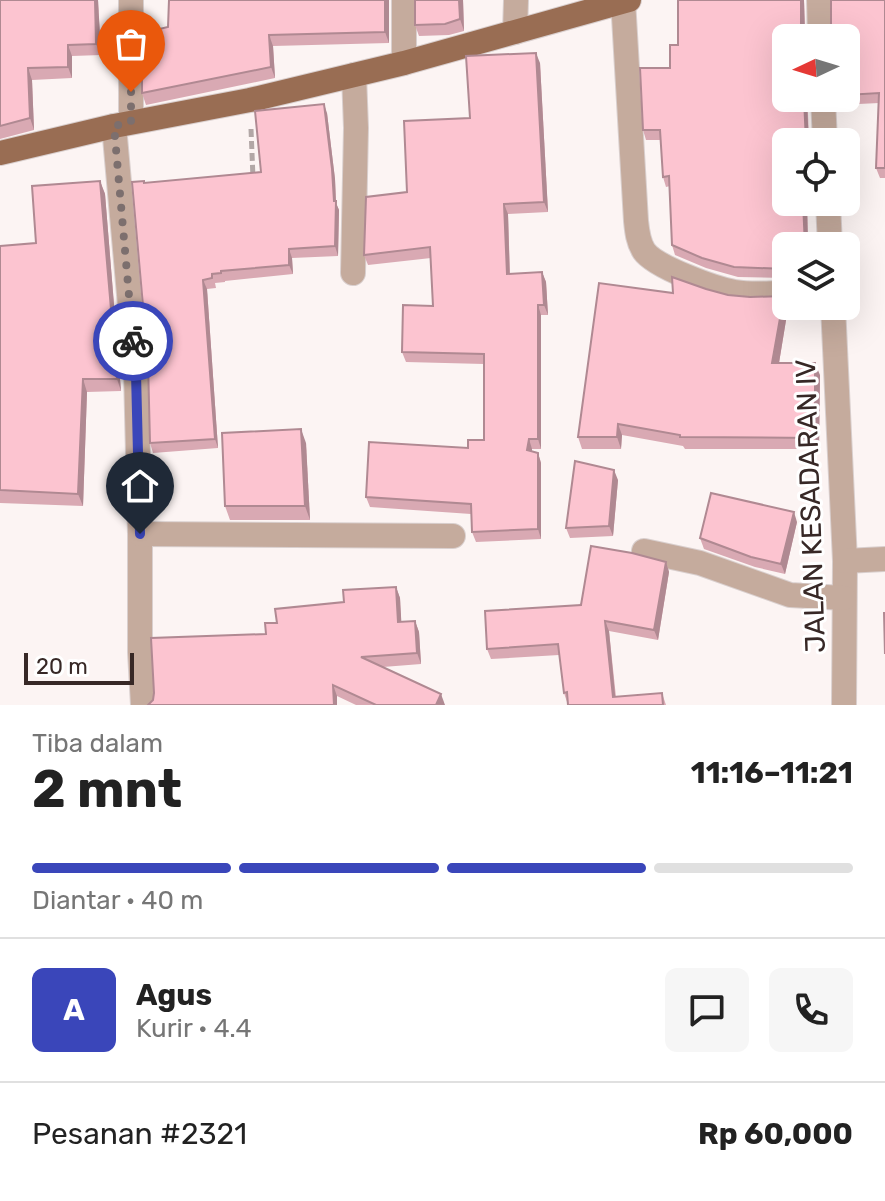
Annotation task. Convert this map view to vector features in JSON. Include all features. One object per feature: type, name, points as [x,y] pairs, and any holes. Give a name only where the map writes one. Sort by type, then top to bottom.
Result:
[{"type":"main road","points":[[0,153],[122,124],[250,100],[404,63],[625,0]]},
{"type":"street","points":[[131,0],[122,124],[136,373],[143,705]]},
{"type":"street","points":[[404,0],[404,63]]},
{"type":"street","points":[[515,32],[516,0]]},
{"type":"street","points":[[625,0],[636,221],[638,238],[644,251],[654,261],[696,280],[735,292],[772,293]]},
{"type":"street","points":[[819,0],[820,24]]},
{"type":"street","points":[[353,273],[354,75]]},
{"type":"street","name":"JALAN KESADARAN IV","points":[[834,320],[845,561],[844,705]]},
{"type":"street","points":[[140,534],[453,536]]},
{"type":"street","points":[[644,551],[700,563],[790,595],[844,598]]},
{"type":"street","points":[[845,561],[885,559]]},
{"type":"path","points":[[250,100],[253,188]]},
{"type":"building","points":[[0,0],[95,0],[96,44],[68,45],[68,67],[28,68],[30,118],[0,126]]},
{"type":"building","points":[[169,0],[385,0],[385,32],[269,35],[271,67],[142,93],[142,33],[168,27]]},
{"type":"building","points":[[415,0],[459,0],[460,19],[445,24],[415,25]]},
{"type":"building","points":[[678,0],[801,0],[801,24],[772,24],[772,112],[805,112],[805,128],[772,128],[772,216],[804,216],[804,232],[772,232],[772,268],[734,267],[672,245],[669,176],[663,177],[660,130],[643,130],[640,68],[670,68],[670,45],[678,45]]},
{"type":"building","points":[[831,0],[885,0],[885,168],[876,168],[879,93],[860,94],[860,24],[831,24]]},
{"type":"building","points":[[536,53],[544,202],[504,204],[507,274],[542,272],[544,305],[538,305],[538,439],[529,439],[527,450],[538,453],[538,529],[472,532],[471,504],[366,497],[369,442],[468,448],[468,440],[484,440],[484,354],[402,352],[403,305],[433,306],[430,247],[364,255],[366,197],[407,192],[404,121],[470,118],[466,56]]},
{"type":"building","points":[[324,104],[336,201],[335,246],[289,249],[289,265],[221,271],[203,280],[215,439],[150,443],[148,362],[132,182],[261,172],[255,111]]},
{"type":"building","points":[[100,181],[117,379],[83,379],[78,494],[0,490],[0,246],[36,243],[32,186]]},
{"type":"building","points":[[672,277],[728,295],[772,296],[772,320],[780,320],[772,363],[815,363],[815,438],[680,437],[618,424],[617,437],[578,437],[599,283],[673,293]]},
{"type":"building","points":[[301,429],[305,506],[225,506],[222,433]]},
{"type":"building","points":[[575,461],[614,470],[609,526],[566,528]]},
{"type":"building","points":[[711,493],[794,512],[781,564],[751,557],[700,538]]},
{"type":"building","points":[[591,546],[666,562],[654,630],[605,621],[613,697],[662,693],[663,705],[568,705],[558,644],[487,649],[485,611],[581,605]]},
{"type":"building","points":[[396,587],[398,622],[415,621],[417,653],[361,657],[441,694],[436,705],[376,705],[333,685],[334,705],[148,705],[154,693],[151,638],[266,634],[265,623],[277,623],[275,609],[344,602],[343,590]]},
{"type":"way so far","points":[[131,92],[131,122],[114,126],[133,341]]},
{"type":"route","points":[[133,341],[140,534]]}]
